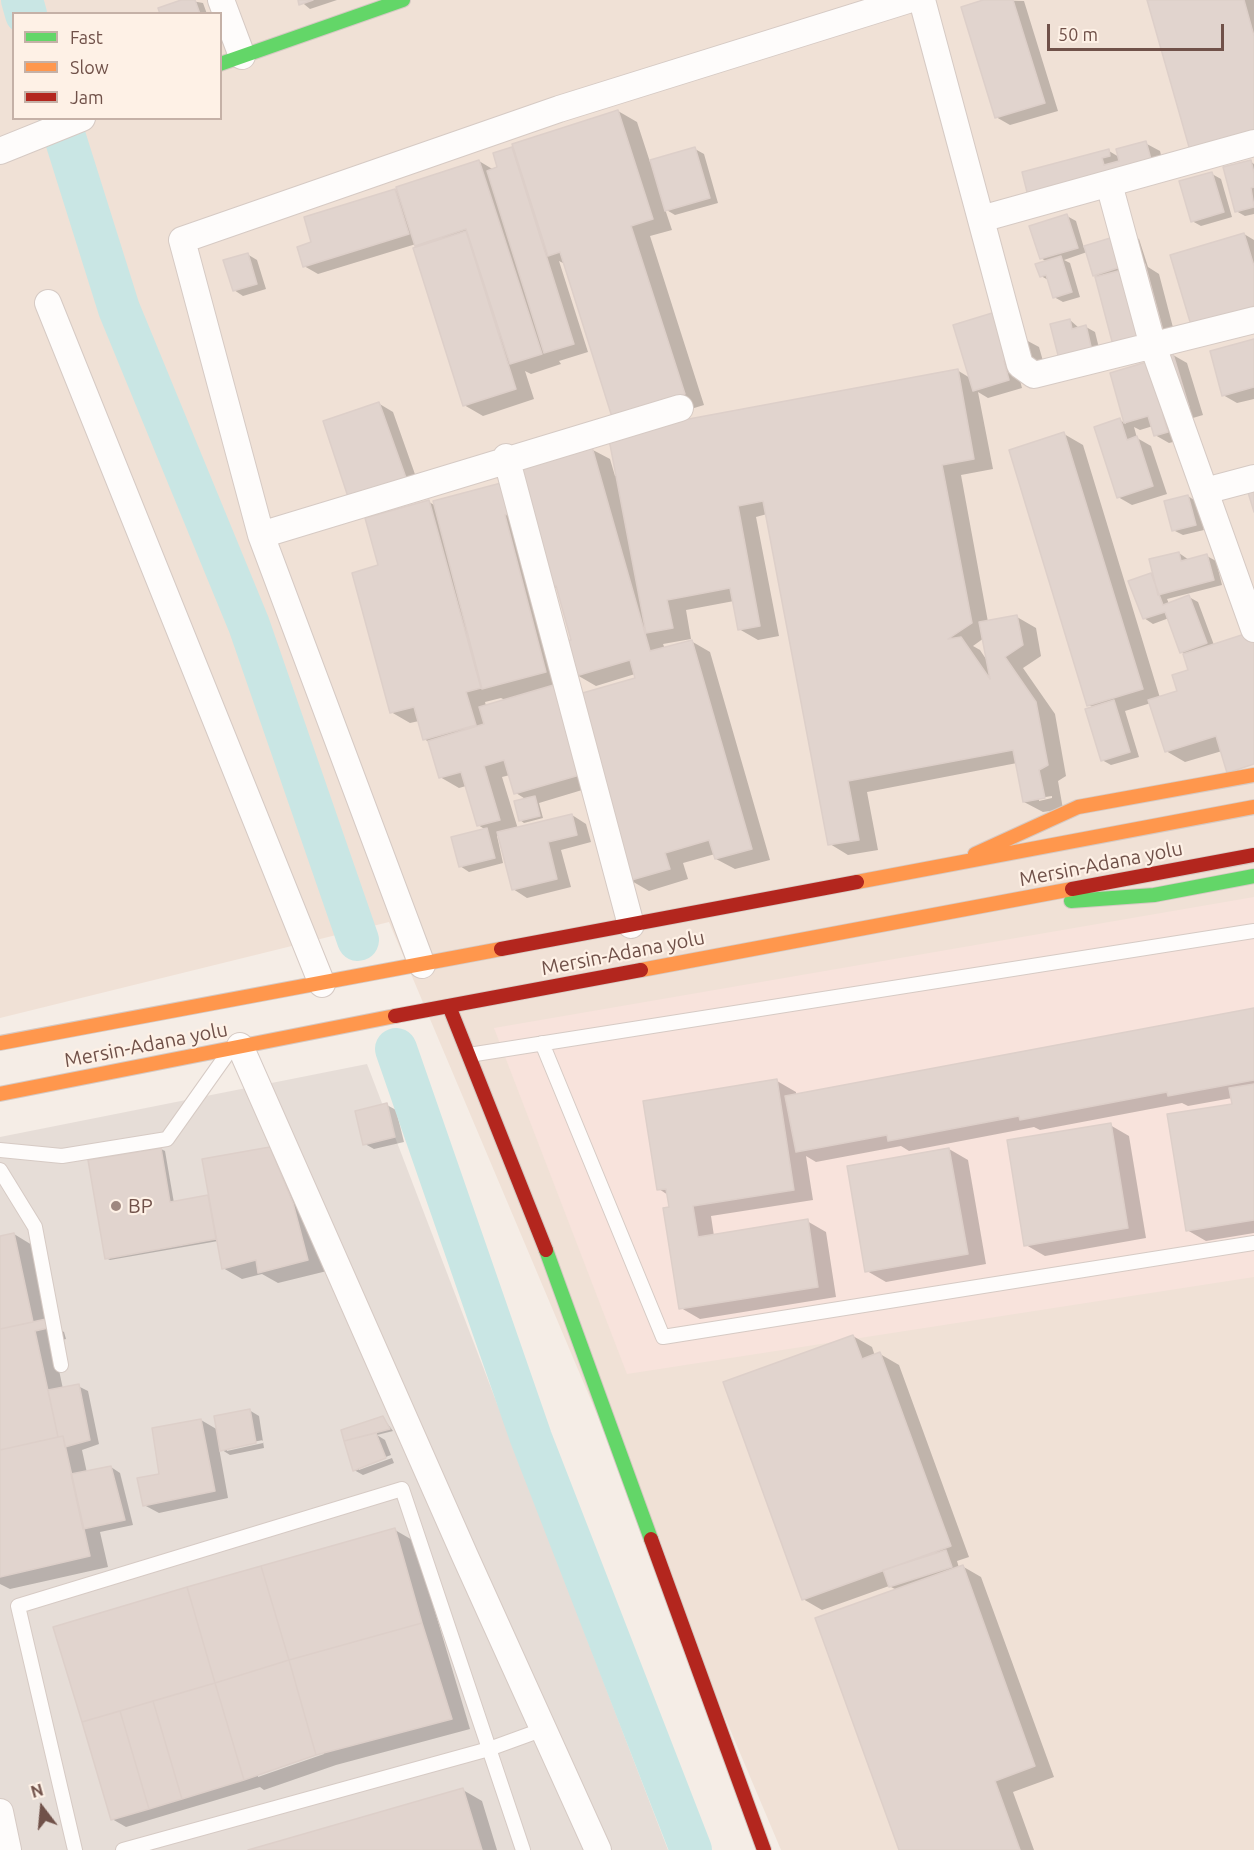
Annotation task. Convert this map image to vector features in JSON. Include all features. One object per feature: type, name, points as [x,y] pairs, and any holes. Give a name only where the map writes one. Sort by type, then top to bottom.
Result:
[{"type":"main road","points":[[231,60],[396,1]]},
{"type":"main road","points":[[951,865],[1078,807],[1254,775]]},
{"type":"main road","name":"Mersin-Adana yolu","points":[[0,1043],[1254,807]]},
{"type":"main road","name":"Mersin-Adana yolu","points":[[0,1094],[449,1006],[1254,855]]},
{"type":"main road","points":[[958,911],[1154,895],[1254,876]]},
{"type":"main road","points":[[0,1029],[80,1022],[291,990]]},
{"type":"main road","points":[[449,1006],[532,1210],[764,1850]]},
{"type":"street","points":[[221,0],[231,60]]},
{"type":"street","points":[[422,964],[261,535],[182,240],[559,109],[908,0]]},
{"type":"street","points":[[922,0],[1020,365],[1034,375],[1254,320]]},
{"type":"street","points":[[0,151],[77,120]]},
{"type":"street","points":[[981,219],[1254,143]]},
{"type":"street","points":[[1109,184],[1153,346],[1204,491],[1247,587],[1254,628]]},
{"type":"street","points":[[48,303],[322,984]]},
{"type":"street","points":[[261,535],[680,408]]},
{"type":"street","points":[[507,459],[631,925]]},
{"type":"street","points":[[1204,491],[1254,478]]},
{"type":"street","points":[[236,1047],[598,1850]]},
{"type":"street","points":[[0,1814],[8,1850]]},
{"type":"lane","points":[[469,1055],[1254,931]]},
{"type":"lane","points":[[542,1043],[663,1337],[1254,1243]]},
{"type":"lane","points":[[0,1150],[62,1156],[167,1139],[236,1047]]},
{"type":"lane","points":[[0,1170],[35,1227],[61,1365]]},
{"type":"lane","points":[[75,1850],[18,1606],[402,1489],[523,1850]]},
{"type":"lane","points":[[123,1850],[489,1749],[544,1729]]},
{"type":"shaded area","points":[[0,0],[1254,0],[1254,1850],[781,1850],[389,922],[0,1018]]},
{"type":"shaded area","points":[[1254,897],[1254,1277],[627,1374],[494,1028]]},
{"type":"shaded area","points":[[367,1064],[668,1850],[0,1850],[0,1137]]},
{"type":"building","points":[[181,0],[195,0],[199,12],[159,12],[158,8]]},
{"type":"building","points":[[298,0],[313,0],[299,5]]},
{"type":"building","points":[[983,0],[1013,0],[1045,103],[995,118],[961,7]]},
{"type":"building","points":[[1147,0],[1244,0],[1254,36],[1254,136],[1191,154]]},
{"type":"building","points":[[618,110],[653,219],[631,226],[685,394],[612,417],[560,252],[548,256],[512,144]]},
{"type":"building","points":[[1146,141],[1152,163],[1028,196],[1022,172],[1109,149],[1110,156],[1102,158],[1104,165],[1119,161],[1116,149]]},
{"type":"building","points":[[512,147],[574,344],[544,353],[487,171],[497,167],[493,153]]},
{"type":"building","points":[[695,147],[710,198],[665,211],[650,160]]},
{"type":"building","points":[[479,160],[542,354],[510,364],[466,229],[415,246],[396,187]]},
{"type":"building","points":[[1251,160],[1254,173],[1254,187],[1251,188],[1254,207],[1235,212],[1223,167]]},
{"type":"building","points":[[1212,172],[1224,212],[1191,222],[1179,181]]},
{"type":"building","points":[[395,189],[409,234],[303,267],[297,247],[311,242],[304,217]]},
{"type":"building","points":[[1067,214],[1078,248],[1040,259],[1029,226]]},
{"type":"building","points":[[466,231],[516,389],[463,406],[413,248]]},
{"type":"building","points":[[1130,232],[1139,261],[1093,276],[1084,246]]},
{"type":"building","points":[[1244,233],[1254,266],[1254,306],[1191,325],[1170,255]]},
{"type":"building","points":[[248,253],[257,284],[233,291],[223,260]]},
{"type":"building","points":[[1061,256],[1072,292],[1053,298],[1046,275],[1040,277],[1035,264]]},
{"type":"building","points":[[1145,264],[1163,331],[1113,345],[1095,277]]},
{"type":"building","points":[[1002,310],[1029,354],[1004,361],[1009,380],[973,391],[953,325]]},
{"type":"building","points":[[1070,319],[1072,329],[1086,325],[1092,351],[1059,359],[1050,324]]},
{"type":"building","points":[[1254,339],[1254,387],[1222,396],[1210,351]]},
{"type":"building","points":[[1173,354],[1189,407],[1163,415],[1168,432],[1154,436],[1148,416],[1124,423],[1110,373]]},
{"type":"building","points":[[958,369],[974,459],[942,465],[972,623],[948,639],[961,637],[990,679],[979,622],[1017,615],[1023,645],[1005,657],[1036,702],[1048,765],[1039,770],[1045,798],[1023,802],[1013,750],[848,781],[859,840],[828,845],[763,501],[738,506],[760,626],[738,630],[730,588],[667,600],[673,628],[646,633],[608,434]]},
{"type":"building","points":[[379,402],[410,489],[352,509],[323,421]]},
{"type":"building","points":[[1120,418],[1127,440],[1137,436],[1153,486],[1117,498],[1094,427]]},
{"type":"building","points":[[1064,432],[1143,689],[1087,706],[1009,450]]},
{"type":"building","points":[[592,447],[650,651],[692,640],[752,849],[715,859],[709,840],[665,853],[670,869],[628,881],[579,694],[635,678],[630,660],[576,676],[566,641],[571,640],[556,586],[552,587],[518,468]]},
{"type":"building","points":[[501,483],[509,514],[505,515],[546,672],[482,689],[433,501]]},
{"type":"building","points":[[1254,487],[1254,512],[1247,489]]},
{"type":"building","points":[[1188,495],[1196,525],[1172,531],[1164,501]]},
{"type":"building","points":[[429,500],[481,688],[466,692],[476,725],[423,740],[414,707],[390,713],[352,573],[378,565],[365,518]]},
{"type":"building","points":[[1179,552],[1181,561],[1207,554],[1214,580],[1158,595],[1149,559]]},
{"type":"building","points":[[1151,573],[1163,605],[1189,595],[1207,643],[1180,653],[1165,612],[1143,619],[1128,581]]},
{"type":"building","points":[[1254,631],[1254,764],[1227,773],[1216,736],[1165,752],[1148,700],[1177,691],[1172,675],[1188,670],[1183,654]]},
{"type":"building","points":[[557,684],[583,774],[514,794],[504,760],[484,766],[500,820],[477,826],[461,772],[439,778],[428,741],[484,724],[479,707]]},
{"type":"building","points":[[1114,700],[1130,752],[1101,761],[1085,709]]},
{"type":"building","points":[[535,796],[540,816],[519,821],[514,801]]},
{"type":"building","points":[[572,814],[577,835],[548,842],[557,879],[512,890],[497,832]]},
{"type":"building","points":[[487,828],[495,858],[459,867],[451,837]]},
{"type":"building","points":[[1254,1008],[1254,1080],[1168,1096],[1167,1092],[1020,1120],[1019,1116],[888,1141],[887,1135],[796,1152],[785,1096]]},
{"type":"building","points":[[777,1079],[794,1190],[693,1206],[698,1237],[808,1219],[818,1287],[679,1309],[663,1208],[669,1207],[666,1189],[657,1190],[643,1101]]},
{"type":"building","points":[[1254,1084],[1254,1220],[1186,1231],[1167,1114],[1232,1104],[1229,1088]]},
{"type":"building","points":[[387,1103],[395,1137],[363,1145],[355,1111]]},
{"type":"building","points":[[1111,1123],[1128,1228],[1024,1246],[1007,1140]]},
{"type":"building","points":[[270,1147],[293,1203],[308,1260],[258,1273],[256,1260],[222,1269],[202,1159]]},
{"type":"building","points":[[161,1148],[170,1202],[208,1195],[216,1239],[105,1259],[88,1160]]},
{"type":"building","points":[[949,1148],[968,1254],[865,1272],[847,1166]]},
{"type":"building","points":[[14,1233],[33,1322],[0,1329],[0,1236]]},
{"type":"building","points":[[46,1319],[48,1328],[35,1331],[58,1437],[0,1450],[0,1329]]},
{"type":"building","points":[[853,1335],[862,1359],[880,1352],[951,1546],[802,1600],[723,1382]]},
{"type":"building","points":[[79,1384],[90,1440],[65,1447],[63,1436],[58,1437],[48,1390]]},
{"type":"building","points":[[250,1409],[256,1443],[220,1451],[214,1416]]},
{"type":"building","points":[[383,1416],[390,1429],[344,1441],[341,1430]]},
{"type":"building","points":[[201,1419],[215,1491],[143,1506],[137,1478],[159,1474],[152,1428]]},
{"type":"building","points":[[376,1433],[386,1458],[353,1471],[344,1441]]},
{"type":"building","points":[[63,1436],[90,1556],[0,1577],[0,1450]]},
{"type":"building","points":[[111,1466],[125,1520],[83,1529],[71,1474]]},
{"type":"building","points":[[395,1528],[422,1623],[289,1660],[261,1566]]},
{"type":"building","points":[[946,1550],[952,1567],[889,1587],[883,1570]]},
{"type":"building","points":[[963,1565],[1035,1766],[995,1781],[1020,1850],[899,1850],[815,1618]]},
{"type":"building","points":[[261,1566],[289,1660],[215,1683],[187,1587]]},
{"type":"building","points":[[187,1587],[215,1683],[82,1722],[53,1627]]},
{"type":"building","points":[[422,1623],[452,1719],[316,1755],[289,1660]]},
{"type":"building","points":[[289,1660],[316,1755],[244,1780],[215,1683]]},
{"type":"building","points":[[215,1683],[244,1780],[182,1799],[153,1701]]},
{"type":"building","points":[[153,1701],[182,1799],[149,1809],[120,1711]]},
{"type":"building","points":[[120,1711],[149,1809],[111,1820],[82,1722]]},
{"type":"building","points":[[463,1788],[482,1850],[248,1850]]},
{"type":"waterway","points":[[22,0],[25,12]]},
{"type":"waterway","points":[[60,120],[119,309],[249,625],[358,940]]},
{"type":"waterway","points":[[396,1049],[531,1438],[691,1850]]},
{"type":"traffic: fast","points":[[222,63],[403,0]]},
{"type":"traffic: fast","points":[[1071,901],[1154,895],[1254,876]]},
{"type":"traffic: fast","points":[[546,1250],[651,1539]]},
{"type":"traffic: slow","points":[[975,854],[1078,807],[1254,775]]},
{"type":"traffic: slow","points":[[857,882],[1254,807]]},
{"type":"traffic: slow","points":[[641,970],[1072,889]]},
{"type":"traffic: slow","points":[[0,1043],[501,949]]},
{"type":"traffic: slow","points":[[0,1094],[395,1016]]},
{"type":"traffic: jam","points":[[1072,889],[1254,855]]},
{"type":"traffic: jam","points":[[501,949],[857,882]]},
{"type":"traffic: jam","points":[[395,1016],[641,970]]},
{"type":"traffic: jam","points":[[449,1006],[546,1250]]},
{"type":"traffic: jam","points":[[651,1539],[764,1850]]},
{"type":"place","name":"BP","points":[[116,1206]]}]
